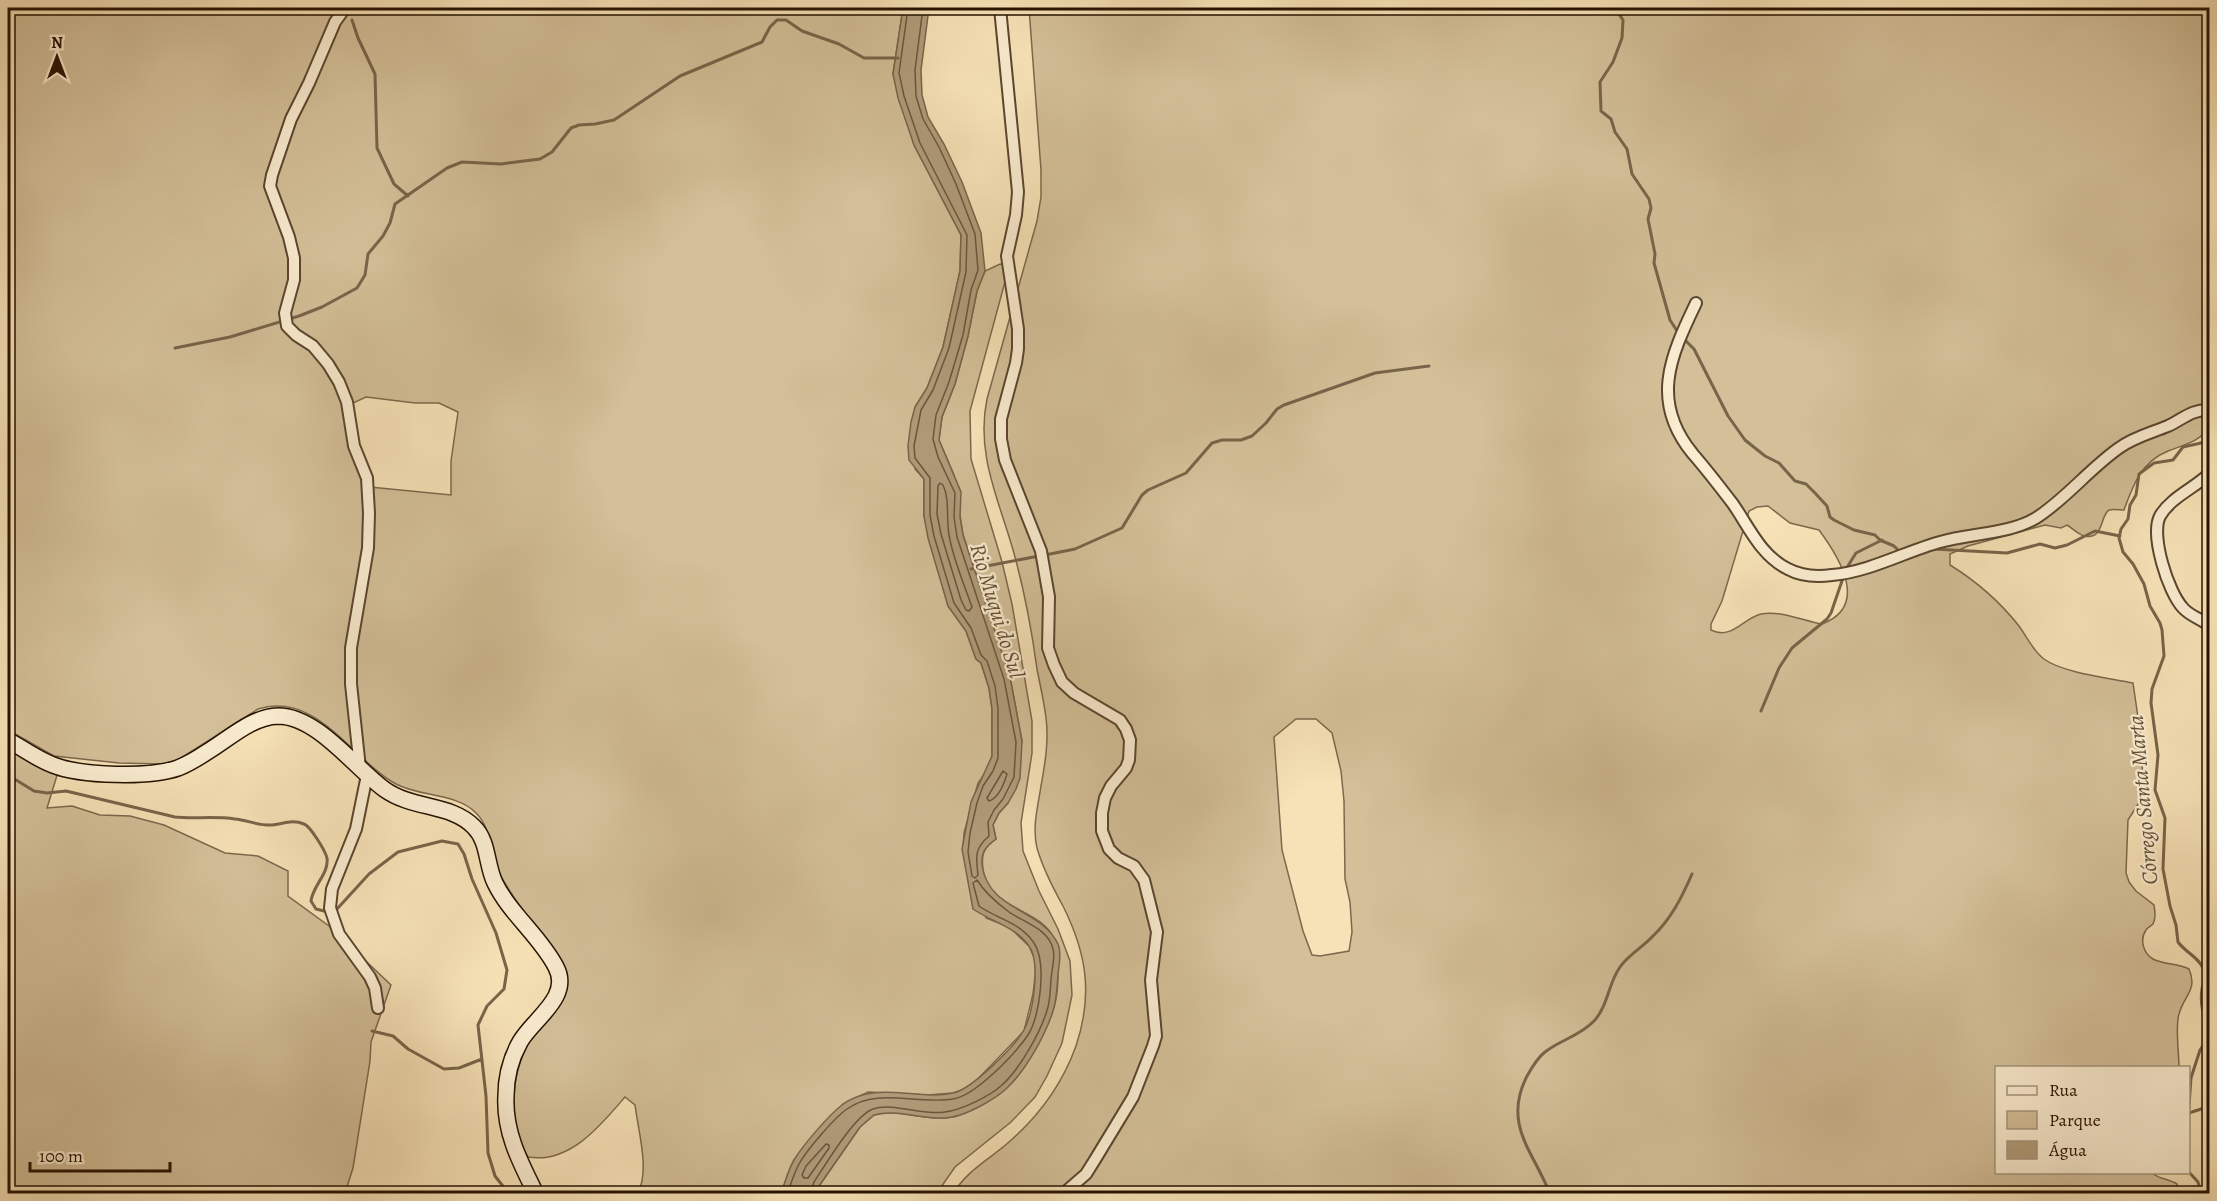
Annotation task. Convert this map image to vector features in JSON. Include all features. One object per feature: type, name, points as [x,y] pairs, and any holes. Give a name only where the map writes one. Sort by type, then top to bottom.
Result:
[{"type":"main road","points":[[8,740],[41,759],[66,769],[143,774],[179,767],[215,747],[240,729],[264,719],[277,716],[290,718],[306,723],[386,790],[401,799],[459,815],[476,828],[482,839],[495,883],[551,957],[557,969],[560,984],[551,1005],[519,1043],[510,1065],[506,1095],[509,1133],[516,1154],[536,1194]]},
{"type":"street","points":[[335,22],[336,8]]},
{"type":"street","points":[[345,8],[335,22],[291,119],[270,186],[290,237],[294,258],[294,280],[285,313],[287,326],[296,335],[314,346],[339,382],[347,402],[354,446],[367,478],[368,548],[353,633],[351,661],[351,684],[363,771],[356,829],[332,890],[330,908],[339,934],[370,977],[375,988],[378,1008]]},
{"type":"street","points":[[1000,8],[1018,192],[1007,256],[1018,329],[1018,349],[1001,419],[1001,439],[1005,460],[1041,551],[1049,597],[1048,648],[1054,665],[1062,682],[1074,693],[1120,720],[1130,740],[1129,760],[1126,768],[1111,786],[1105,798],[1102,831],[1109,849],[1118,858],[1134,866],[1144,880],[1157,932],[1150,980],[1156,1036],[1153,1046],[1133,1097],[1096,1158],[1086,1174],[1063,1194]]},
{"type":"street","points":[[1696,303],[1676,344],[1670,364],[1668,404],[1673,423],[1688,448],[1733,505],[1757,542],[1787,569],[1810,576],[1857,571],[1938,543],[1974,534],[2013,529],[2035,518],[2054,504],[2119,447],[2196,411],[2210,410]]},
{"type":"street","points":[[2210,473],[2168,506],[2160,517],[2157,534],[2163,564],[2177,600],[2183,609],[2210,626]]},
{"type":"green space","points":[[8,8],[903,8],[893,74],[914,145],[961,235],[960,271],[943,347],[927,388],[915,407],[915,469],[924,479],[924,516],[948,606],[966,631],[976,659],[981,663],[989,688],[992,709],[992,756],[988,769],[978,783],[964,833],[963,848],[986,918],[1009,927],[1029,946],[1036,968],[1033,994],[1024,1031],[973,1084],[953,1093],[927,1095],[868,1092],[843,1104],[794,1160],[781,1193],[638,1193],[643,1173],[642,1150],[635,1105],[625,1097],[595,1130],[571,1148],[558,1155],[543,1158],[528,1157],[519,1138],[515,1118],[516,1079],[521,1061],[536,1028],[567,979],[563,964],[503,880],[495,863],[485,827],[476,813],[449,798],[396,784],[316,718],[298,710],[279,706],[258,709],[178,760],[162,764],[119,763],[54,756],[8,730]],"holes":[[[366,397],[415,403],[439,403],[458,412],[451,461],[451,495],[370,487],[347,412],[353,403]]]},
{"type":"green space","points":[[1029,8],[2209,8],[2209,428],[2196,440],[2168,451],[2151,461],[2139,475],[2124,510],[2109,510],[2095,535],[2084,536],[2067,525],[2061,528],[2045,525],[1968,546],[1950,554],[1950,565],[1996,600],[2044,659],[2074,671],[2133,683],[2140,731],[2144,795],[2128,820],[2126,873],[2136,891],[2154,905],[2154,922],[2147,929],[2143,938],[2145,950],[2153,959],[2189,969],[2192,982],[2178,1019],[2179,1066],[1995,1066],[1995,1174],[2154,1174],[2177,1184],[2180,1193],[953,1194],[972,1171],[1020,1132],[1049,1098],[1064,1074],[1076,1046],[1085,1009],[1085,975],[1078,941],[1045,871],[1037,848],[1036,817],[1046,752],[1046,718],[1022,585],[991,479],[984,440],[987,399],[1037,221],[1041,197]],"holes":[[[1768,506],[1790,523],[1819,530],[1835,554],[1846,580],[1845,606],[1836,616],[1822,624],[1768,613],[1754,617],[1731,631],[1711,630],[1711,624],[1722,601],[1749,511],[1757,507]],[[1296,719],[1316,719],[1332,733],[1341,771],[1344,801],[1345,879],[1350,902],[1352,932],[1349,951],[1320,956],[1312,955],[1303,931],[1282,850],[1274,737]]]},
{"type":"green space","points":[[1000,264],[1009,267],[970,411],[971,459],[1002,562],[1012,604],[1032,721],[1032,753],[1021,823],[1023,851],[1070,961],[1072,995],[1062,1043],[1035,1097],[1011,1122],[955,1167],[937,1193],[815,1194],[860,1127],[874,1115],[895,1113],[949,1118],[966,1113],[981,1104],[1017,1077],[1049,1021],[1056,997],[1058,970],[1053,937],[1038,920],[994,893],[987,883],[983,870],[984,852],[996,839],[993,825],[999,813],[1008,803],[1022,741],[1010,677],[963,535],[954,475],[939,440],[942,417],[955,384],[977,291],[985,271]]},
{"type":"green space","points":[[8,744],[59,769],[47,808],[72,806],[100,815],[130,816],[164,825],[225,853],[258,856],[288,871],[288,896],[329,926],[391,985],[371,1042],[353,1168],[345,1193],[8,1193]]},
{"type":"water","points":[[903,8],[929,8],[921,70],[922,95],[928,117],[962,182],[981,233],[985,271],[977,291],[955,384],[942,417],[939,440],[961,492],[960,517],[963,535],[1010,677],[1022,741],[1020,778],[1008,803],[999,813],[993,825],[996,839],[985,850],[982,865],[994,892],[1004,901],[1040,923],[1058,944],[1060,955],[1057,993],[1050,1021],[1040,1042],[1014,1081],[997,1096],[985,1104],[949,1118],[895,1113],[874,1115],[860,1127],[815,1193],[781,1193],[798,1154],[823,1123],[842,1105],[855,1098],[882,1092],[925,1095],[953,1093],[981,1076],[1024,1030],[1034,988],[1033,954],[1024,939],[1011,929],[973,909],[962,849],[971,802],[992,756],[992,709],[989,688],[981,663],[976,659],[966,631],[948,606],[928,538],[924,516],[924,479],[909,460],[908,446],[915,407],[927,388],[943,347],[960,271],[961,235],[914,145],[898,98],[893,74]]},
{"type":"waterway","points":[[1615,8],[1623,20],[1622,38],[1613,62],[1600,82],[1601,111],[1611,119],[1615,132],[1627,149],[1632,174],[1649,199],[1651,208],[1648,219],[1655,254],[1654,263],[1670,320],[1679,334],[1694,349],[1728,416],[1745,440],[1765,456],[1779,463],[1795,481],[1806,484],[1827,506],[1830,517],[1834,520],[1854,530],[1875,535],[1900,552]]},
{"type":"waterway","points":[[352,20],[375,74],[377,148],[394,184],[408,196]]},
{"type":"waterway","points":[[175,348],[230,337],[299,316],[322,307],[357,288],[365,275],[368,254],[383,236],[390,223],[395,204],[447,168],[462,162],[501,164],[540,159],[552,152],[571,128],[614,120],[680,76],[762,42],[770,27],[777,20],[786,20],[802,31],[839,44],[864,58],[898,58]]},
{"type":"waterway","points":[[1045,555],[1075,549],[1122,528],[1142,495],[1148,490],[1186,473],[1212,443],[1222,440],[1241,440],[1252,436],[1277,409],[1284,405],[1375,373],[1429,366]]},
{"type":"waterway","name":"Córrego Santa Marta","points":[[2210,438],[2201,443],[2183,447],[2173,460],[2154,463],[2139,474],[2136,495],[2130,505],[2128,519],[2121,529],[2119,538],[2123,552],[2144,584],[2150,606],[2162,630],[2164,656],[2152,689],[2151,703],[2158,755],[2155,790],[2165,818],[2163,869],[2178,942],[2204,970],[2202,1003],[2203,1012],[2210,1026]]},
{"type":"waterway","points":[[1933,549],[2007,553],[2040,544],[2055,548],[2067,545],[2095,531],[2120,536]]},
{"type":"waterway","points":[[1846,569],[1856,553],[1882,540]]},
{"type":"waterway","name":"Rio Muqui do Sul","points":[[971,569],[1039,556]]},
{"type":"waterway","points":[[1761,711],[1779,668],[1792,648],[1831,613],[1843,578]]},
{"type":"waterway","points":[[8,775],[34,791],[47,793],[66,791],[175,817],[228,818],[267,825],[292,822],[304,824],[317,839],[327,858],[326,869],[311,901],[316,909],[328,912],[337,909],[369,874],[398,852],[442,841],[458,844],[496,933],[507,970],[504,989],[487,1006],[478,1025],[486,1096],[488,1153],[495,1176],[509,1194]]},
{"type":"waterway","points":[[1550,1194],[1519,1125],[1520,1095],[1526,1078],[1536,1061],[1545,1052],[1583,1030],[1599,1015],[1620,967],[1671,915],[1692,874]]},
{"type":"waterway","points":[[372,1031],[393,1036],[408,1049],[444,1069],[459,1068],[482,1059]]},
{"type":"waterway","name":"Córrego Santa Marta","points":[[2190,1092],[2191,1078],[2200,1050],[2210,1036]]},
{"type":"waterway","points":[[2190,1113],[2210,1106]]},
{"type":"waterway","name":"Córrego Santa Marta","points":[[2190,1173],[2198,1182],[2201,1194]]}]
